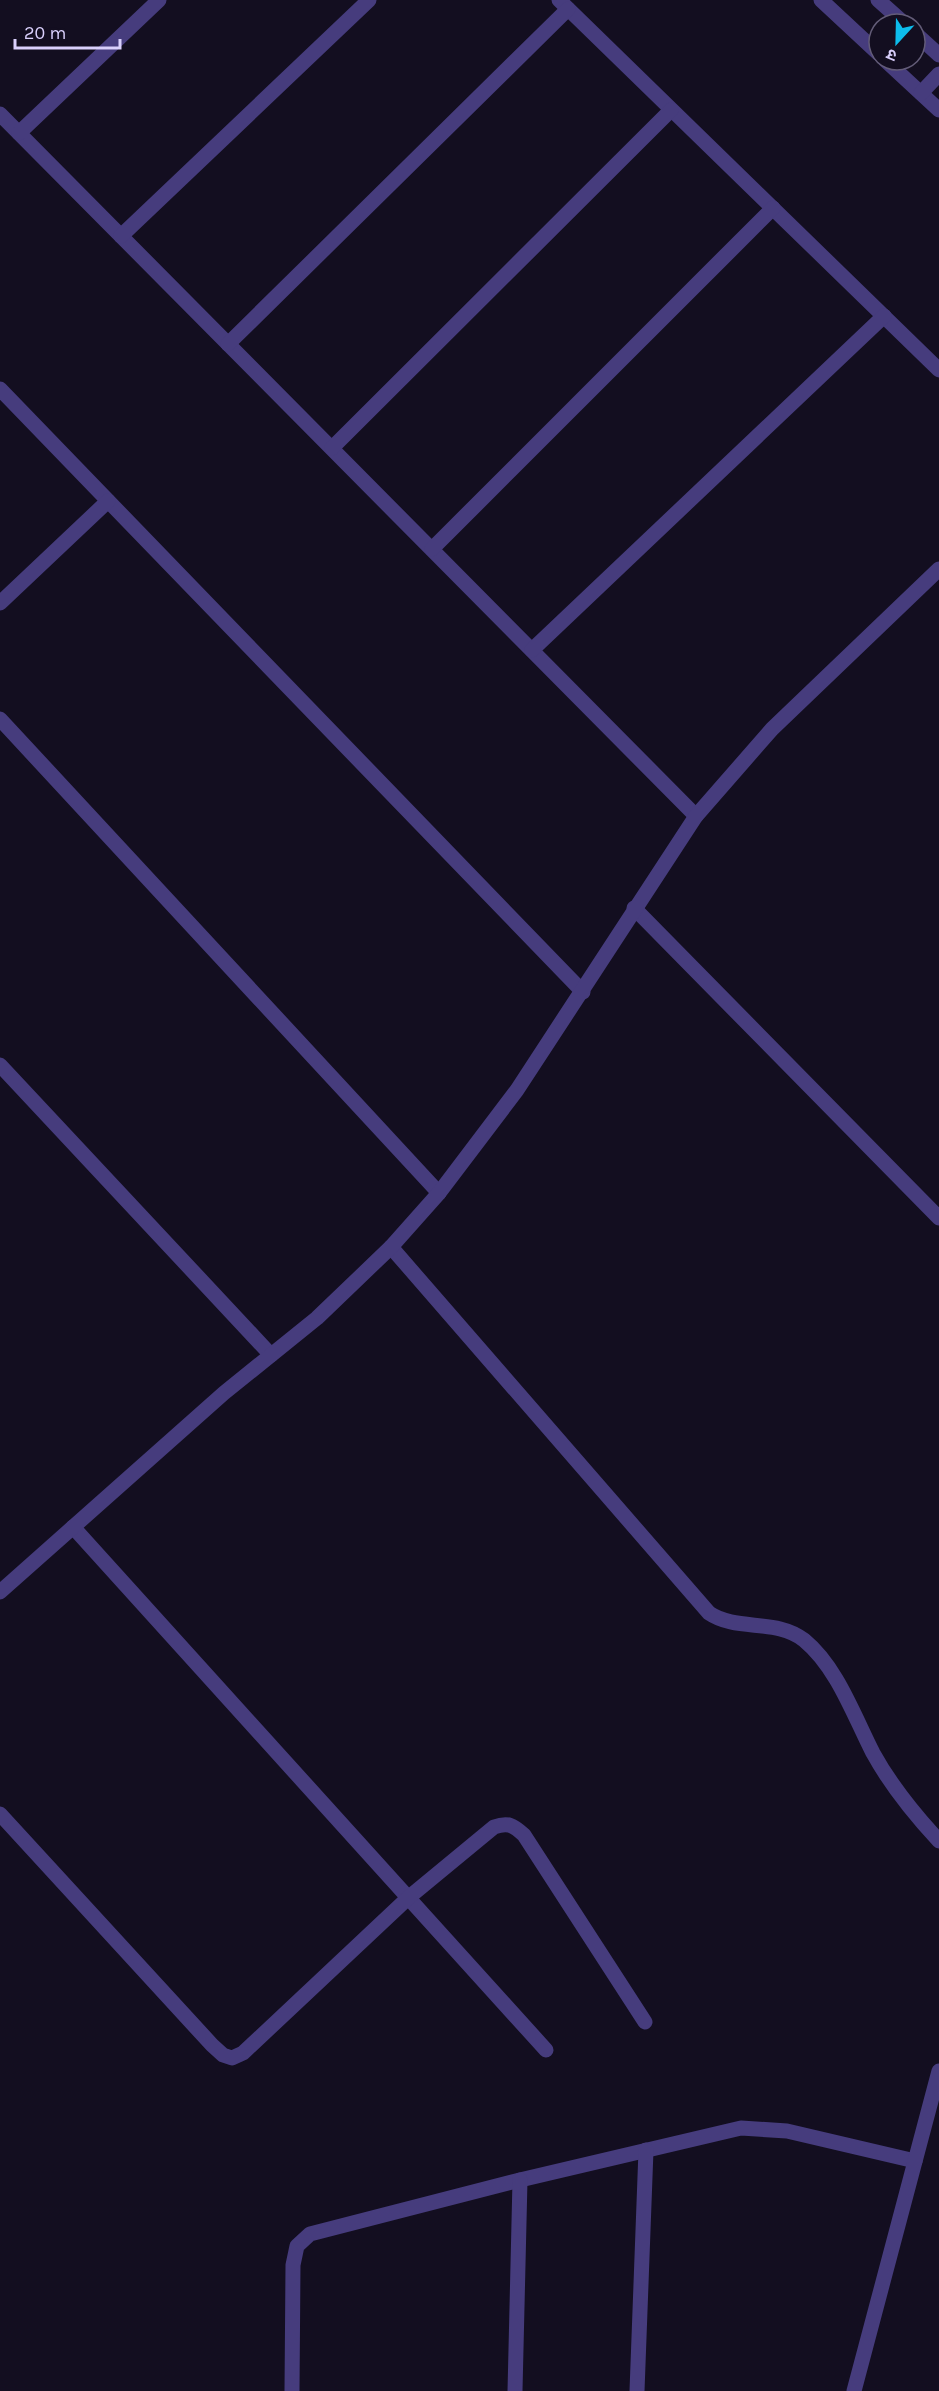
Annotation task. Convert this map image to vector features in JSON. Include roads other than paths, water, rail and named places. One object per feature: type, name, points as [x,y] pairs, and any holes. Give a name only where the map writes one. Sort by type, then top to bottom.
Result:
[{"type":"street","points":[[19,133],[159,0]]},
{"type":"street","points":[[121,236],[369,0]]},
{"type":"street","points":[[821,0],[867,43]]},
{"type":"street","points":[[878,0],[891,12]]},
{"type":"street","points":[[228,344],[563,4],[939,370]]},
{"type":"street","points":[[927,44],[939,55]]},
{"type":"street","points":[[898,72],[939,110]]},
{"type":"street","points":[[921,93],[939,74]]},
{"type":"street","points":[[332,448],[671,110]]},
{"type":"street","points":[[0,114],[696,816]]},
{"type":"street","points":[[432,549],[772,208]]},
{"type":"street","points":[[532,651],[884,316]]},
{"type":"street","points":[[0,389],[583,992]]},
{"type":"street","points":[[0,603],[108,501]]},
{"type":"street","points":[[0,1593],[224,1393],[317,1318],[391,1247],[439,1193],[517,1090],[696,816],[772,729],[939,569]]},
{"type":"street","points":[[0,719],[439,1193]]},
{"type":"street","points":[[634,908],[939,1218]]},
{"type":"street","points":[[0,1065],[271,1355]]},
{"type":"street","points":[[391,1247],[709,1613],[721,1621],[782,1629],[802,1639],[816,1652],[833,1677],[890,1778],[939,1841]]},
{"type":"street","points":[[73,1527],[546,2050]]},
{"type":"street","points":[[0,1814],[212,2045],[223,2055],[232,2058],[243,2054],[408,1898],[494,1827],[504,1824],[513,1825],[524,1835],[645,2022]]},
{"type":"street","points":[[854,2391],[939,2071]]},
{"type":"street","points":[[292,2391],[293,2265],[297,2246],[310,2234],[520,2180],[741,2128],[764,2128],[915,2161]]},
{"type":"street","points":[[637,2391],[646,2150]]},
{"type":"street","points":[[515,2391],[520,2180]]}]
